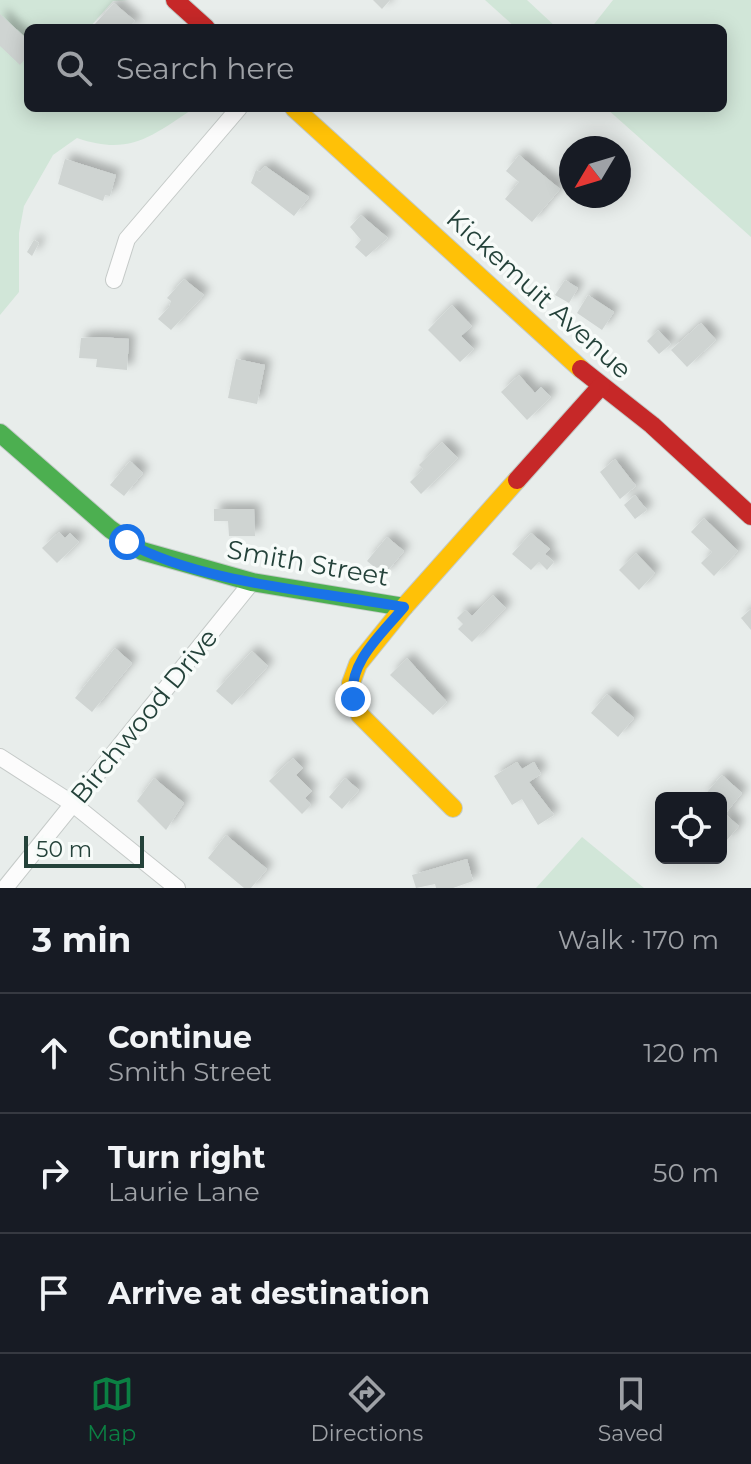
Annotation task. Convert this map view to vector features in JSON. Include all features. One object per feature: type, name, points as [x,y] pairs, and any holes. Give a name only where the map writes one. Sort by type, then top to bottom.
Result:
[{"type":"street","points":[[175,0],[202,24]]},
{"type":"street","points":[[114,280],[127,239],[236,112]]},
{"type":"street","name":"Kickemuit Avenue","points":[[298,112],[601,386],[652,425],[751,516]]},
{"type":"street","name":"Smith Street","points":[[0,433],[127,542],[157,557],[252,582],[404,607],[601,386]]},
{"type":"street","name":"Birchwood Drive","points":[[5,888],[252,582]]},
{"type":"street","points":[[404,607],[358,664],[351,683],[353,699],[360,715],[453,808]]},
{"type":"street","points":[[0,757],[73,804],[177,888]]},
{"type":"green space","points":[[0,0],[129,0],[113,1],[93,24],[24,24],[24,112],[188,112],[139,141],[111,145],[77,138],[53,155],[24,206],[19,233],[19,292],[0,315]]},
{"type":"green space","points":[[485,0],[527,0],[553,24],[512,24]]},
{"type":"green space","points":[[613,0],[751,0],[751,237],[610,112],[727,112],[727,24],[594,24]]},
{"type":"green space","points":[[582,837],[644,888],[536,888]]},
{"type":"building","points":[[373,0],[390,0],[382,9]]},
{"type":"building","points":[[114,3],[135,21],[132,24],[95,24]]},
{"type":"building","points":[[0,14],[24,36],[24,60],[20,65],[0,46]]},
{"type":"building","points":[[519,155],[559,188],[532,222],[505,199],[519,182],[506,171]]},
{"type":"building","points":[[65,159],[116,175],[110,196],[105,195],[103,201],[58,184]]},
{"type":"building","points":[[265,166],[309,197],[294,216],[251,183],[256,170],[260,172]]},
{"type":"building","points":[[361,215],[388,238],[366,257],[355,247],[361,240],[350,227]]},
{"type":"building","points":[[34,240],[39,243],[32,256],[27,252]]},
{"type":"building","points":[[184,279],[204,295],[171,330],[158,319],[169,307],[171,301],[167,298]]},
{"type":"building","points":[[565,280],[578,288],[569,303],[555,295]]},
{"type":"building","points":[[588,295],[614,312],[602,330],[577,313]]},
{"type":"building","points":[[452,305],[472,326],[461,336],[474,349],[460,362],[428,330]]},
{"type":"building","points":[[701,323],[716,340],[687,367],[671,350]]},
{"type":"building","points":[[658,330],[671,344],[659,354],[647,341]]},
{"type":"building","points":[[81,338],[129,339],[127,370],[96,367],[97,359],[79,358]]},
{"type":"building","points":[[236,359],[265,365],[257,404],[228,398]]},
{"type":"building","points":[[519,375],[535,393],[541,387],[551,397],[527,420],[501,392]]},
{"type":"building","points":[[442,442],[458,458],[421,494],[410,482],[423,469],[419,465]]},
{"type":"building","points":[[615,459],[636,486],[620,499],[600,472]]},
{"type":"building","points":[[130,461],[143,473],[124,496],[110,485]]},
{"type":"building","points":[[635,495],[647,510],[635,519],[624,505]]},
{"type":"building","points":[[214,509],[254,509],[255,536],[229,536],[228,521],[214,521]]},
{"type":"building","points":[[704,518],[738,551],[714,576],[701,563],[712,552],[691,532]]},
{"type":"building","points":[[59,532],[65,538],[70,533],[79,542],[57,563],[42,548]]},
{"type":"building","points":[[531,533],[550,549],[545,554],[554,562],[547,570],[539,562],[531,570],[512,554]]},
{"type":"building","points":[[387,537],[404,551],[384,575],[367,561]]},
{"type":"building","points":[[636,553],[655,573],[639,590],[619,570]]},
{"type":"building","points":[[493,595],[506,608],[472,642],[458,629],[463,624],[457,618],[465,610],[472,616]]},
{"type":"building","points":[[751,609],[751,630],[741,618]]},
{"type":"building","points":[[115,648],[132,663],[92,712],[75,698]]},
{"type":"building","points":[[252,651],[268,666],[232,705],[216,691]]},
{"type":"building","points":[[407,658],[447,702],[433,715],[390,675]]},
{"type":"building","points":[[607,694],[634,718],[618,737],[591,713]]},
{"type":"building","points":[[293,758],[303,768],[296,775],[312,791],[305,798],[311,805],[302,814],[269,781]]},
{"type":"building","points":[[517,762],[522,769],[534,762],[541,774],[529,782],[554,815],[538,825],[522,799],[512,805],[494,776]]},
{"type":"building","points":[[722,775],[742,793],[727,812],[727,792],[707,792]]},
{"type":"building","points":[[154,778],[184,803],[166,830],[137,801]]},
{"type":"building","points":[[345,778],[359,790],[342,809],[329,797]]},
{"type":"building","points":[[727,816],[739,826],[727,840]]},
{"type":"building","points":[[226,835],[267,869],[251,888],[244,888],[208,858]]},
{"type":"building","points":[[467,859],[473,881],[453,888],[436,888],[435,884],[416,888],[412,875]]},
{"type":"traffic: fast","points":[[0,433],[110,529],[142,551],[252,582],[404,607]]},
{"type":"traffic: slow","points":[[298,112],[581,369]]},
{"type":"traffic: slow","points":[[453,808],[360,715],[351,683],[358,664],[404,607],[517,480]]},
{"type":"traffic: jam","points":[[175,0],[202,24]]},
{"type":"traffic: jam","points":[[581,369],[652,425],[751,516]]},
{"type":"traffic: jam","points":[[517,480],[601,386]]},
{"type":"route","points":[[127,542],[157,557],[252,582],[404,607],[358,664],[351,683],[353,699]]}]
